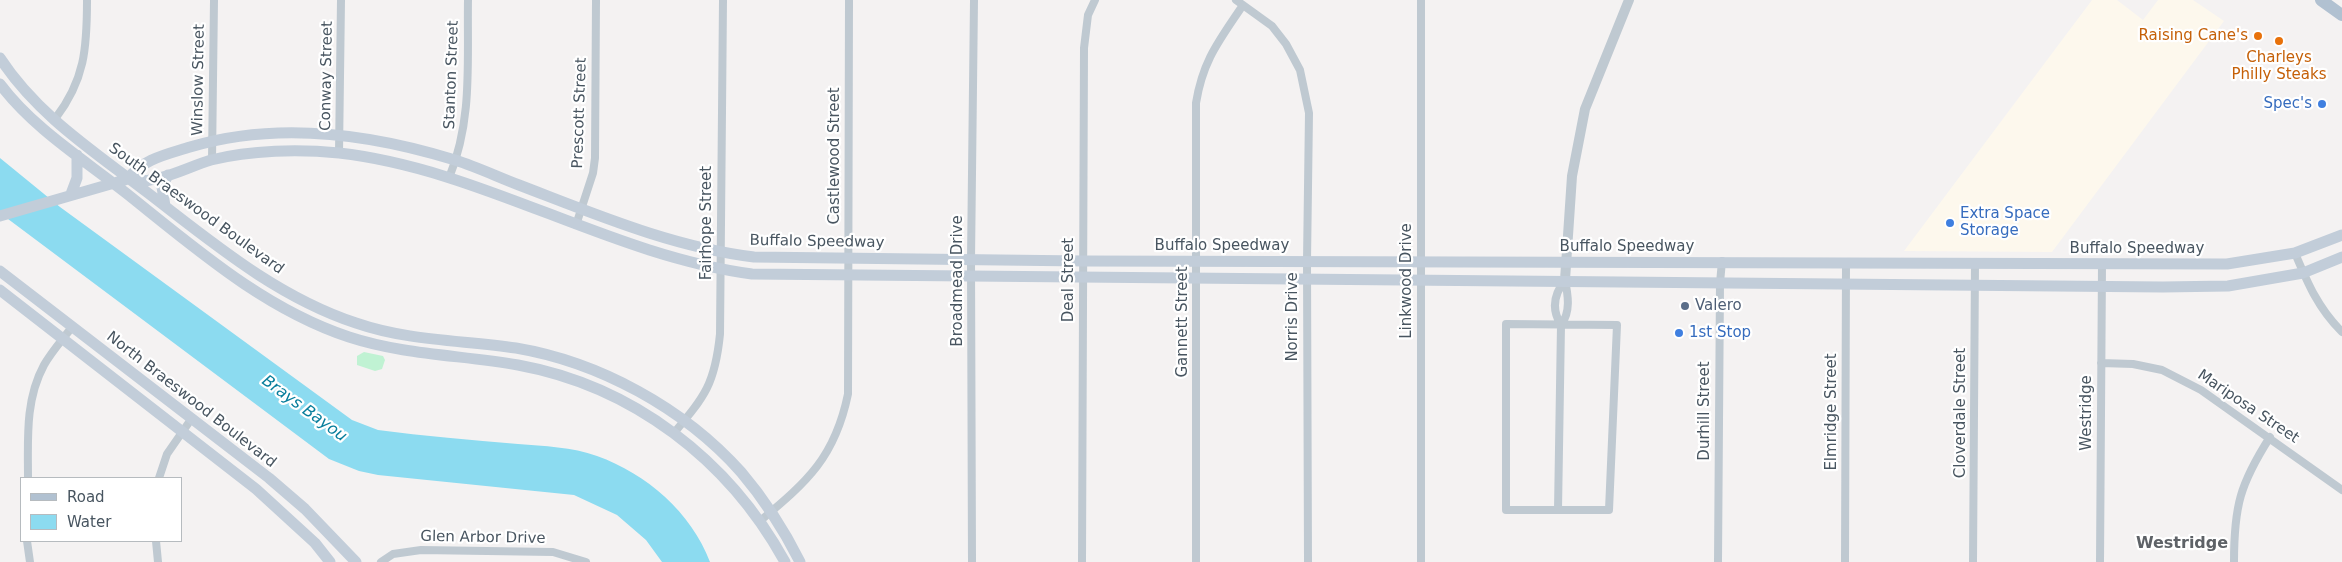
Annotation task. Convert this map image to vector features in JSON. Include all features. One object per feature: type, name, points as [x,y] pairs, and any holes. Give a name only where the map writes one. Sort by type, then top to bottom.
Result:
[{"type":"main road","points":[[2321,0],[2342,15]]},
{"type":"main road","name":"South Braeswood Boulevard","points":[[0,58],[32,100],[128,179],[273,285],[334,316],[391,333],[428,340],[516,348],[566,360],[627,386],[684,421],[740,471],[771,512],[800,562]]},
{"type":"main road","name":"South Braeswood Boulevard","points":[[0,84],[20,107],[112,183],[256,293],[312,323],[377,346],[444,357],[496,362],[557,374],[625,401],[674,433],[721,472],[741,494],[785,562]]},
{"type":"main road","name":"Buffalo Speedway","points":[[128,179],[135,169],[156,158],[212,140],[299,133],[340,135],[370,139],[456,161],[644,232],[720,253],[754,256],[1083,261],[1722,261],[2227,264],[2295,253],[2342,235]]},
{"type":"main road","name":"Buffalo Speedway","points":[[0,216],[70,194],[128,179],[150,181],[212,160],[289,151],[339,153],[449,178],[639,248],[720,270],[752,274],[1196,279],[1565,280],[1975,286],[2228,286],[2303,273],[2342,257]]},
{"type":"main road","points":[[70,194],[77,178],[77,155]]},
{"type":"main road","points":[[165,206],[162,186],[168,175]]},
{"type":"main road","name":"North Braeswood Boulevard","points":[[0,271],[192,418],[305,509],[356,562]]},
{"type":"main road","name":"North Braeswood Boulevard","points":[[0,290],[256,489],[315,543],[330,562]]},
{"type":"street","points":[[55,119],[76,87],[84,64],[87,0]]},
{"type":"street","name":"Winslow Street","points":[[212,160],[214,0]]},
{"type":"street","name":"Conway Street","points":[[339,153],[341,0]]},
{"type":"street","name":"Stanton Street","points":[[449,178],[456,161],[467,114],[468,0]]},
{"type":"street","name":"Prescott Street","points":[[576,225],[593,173],[596,0]]},
{"type":"street","name":"Fairhope Street","points":[[674,433],[700,403],[714,372],[720,334],[723,0]]},
{"type":"street","name":"Castlewood Street","points":[[760,521],[802,486],[822,461],[835,440],[848,394],[849,0]]},
{"type":"street","name":"Broadmead Drive","points":[[972,562],[971,260],[974,0]]},
{"type":"street","name":"Deal Street","points":[[1082,562],[1084,48],[1088,15],[1095,0]]},
{"type":"street","name":"Norris Drive","points":[[1236,0],[1272,26],[1286,44],[1300,70],[1309,113],[1307,261],[1308,562]]},
{"type":"street","name":"Linkwood Drive","points":[[1421,0],[1421,562]]},
{"type":"street","points":[[1558,510],[1561,325],[1567,316],[1568,293],[1565,280],[1572,176],[1585,109],[1629,0]]},
{"type":"street","name":"Gannett Street","points":[[1196,562],[1196,103],[1200,78],[1211,51],[1243,5]]},
{"type":"street","points":[[2295,253],[2324,314],[2342,332]]},
{"type":"street","name":"Durhill Street","points":[[1718,562],[1720,283],[1722,261]]},
{"type":"street","name":"Elmridge Street","points":[[1845,562],[1846,262]]},
{"type":"street","name":"Cloverdale Street","points":[[1973,562],[1975,264]]},
{"type":"street","name":"Westridge","points":[[2100,562],[2102,264]]},
{"type":"street","points":[[1561,325],[1555,316],[1556,292],[1565,280]]},
{"type":"street","points":[[1506,324],[1561,325],[1617,325],[1609,510],[1506,510],[1506,324]]},
{"type":"street","points":[[28,477],[28,422],[32,397],[40,373],[72,327]]},
{"type":"street","name":"Mariposa Street","points":[[2101,363],[2133,364],[2162,370],[2201,390],[2270,437],[2342,490]]},
{"type":"street","points":[[159,477],[167,454],[192,418]]},
{"type":"street","points":[[2234,562],[2234,526],[2238,501],[2248,471],[2270,437]]},
{"type":"street","points":[[27,542],[30,562]]},
{"type":"street","points":[[156,542],[158,562]]},
{"type":"street","name":"Glen Arbor Drive","points":[[381,562],[393,554],[421,550],[553,552],[586,562]]},
{"type":"shaded area","points":[[2092,0],[2117,0],[2143,20],[2158,0],[2193,0],[2224,21],[2052,252],[1904,251]]},
{"type":"green space","points":[[364,352],[383,356],[385,360],[382,369],[375,371],[357,365],[357,356]]},
{"type":"water","name":"Brays Bayou","points":[[0,158],[60,207],[352,420],[378,430],[558,447],[597,456],[633,473],[665,497],[691,527],[702,544],[710,562],[662,562],[646,540],[617,515],[574,495],[378,475],[359,471],[329,459],[0,213]]},
{"type":"place","name":"Raising Cane's","points":[[2258,36]]},
{"type":"place","name":"Charleys Philly Steaks","points":[[2279,41]]},
{"type":"place","name":"Spec's","points":[[2322,104]]},
{"type":"place","name":"Extra Space Storage","points":[[1950,223]]},
{"type":"place","name":"Valero","points":[[1685,306]]},
{"type":"place","name":"1st Stop","points":[[1679,333]]},
{"type":"district","name":"Westridge","points":[[2182,544]]}]
